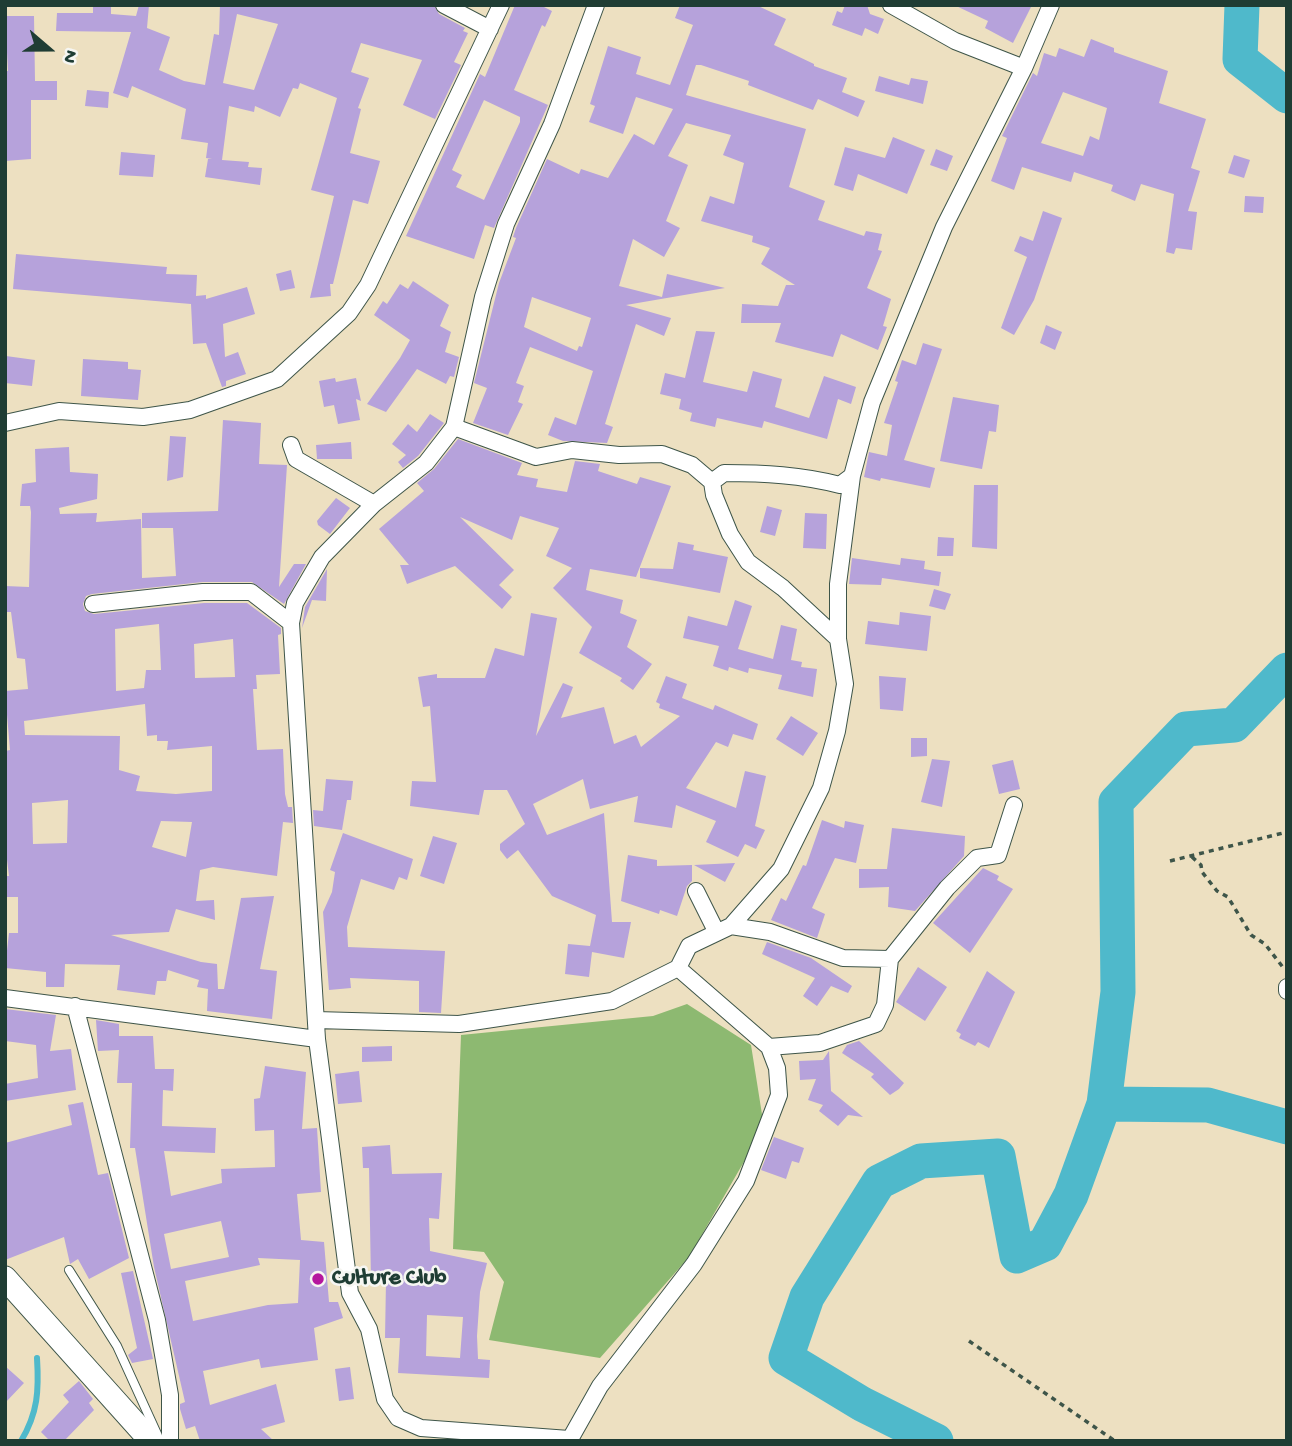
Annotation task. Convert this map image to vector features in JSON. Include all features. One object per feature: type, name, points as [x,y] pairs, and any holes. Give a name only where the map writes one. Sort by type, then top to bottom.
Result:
[{"type":"main road","points":[[5,1278],[151,1441]]},
{"type":"street","points":[[444,5],[490,29]]},
{"type":"street","points":[[5,423],[60,411],[143,417],[178,412],[277,379],[348,313],[368,285],[501,5]]},
{"type":"street","points":[[596,5],[552,124],[506,224],[483,297],[454,427],[442,447],[426,463],[374,504],[322,557],[295,603],[291,623],[317,1039],[350,1293],[369,1329],[385,1399],[398,1418],[421,1428],[569,1440],[600,1386],[694,1264],[746,1181],[779,1095],[777,1068],[769,1047],[678,968]]},
{"type":"street","points":[[891,5],[955,41],[1024,68]]},
{"type":"street","points":[[316,1020],[459,1024],[612,1001],[678,968],[689,946],[723,929],[781,869],[821,788],[837,731],[845,684],[838,639],[838,584],[852,476],[872,402],[897,337],[970,172],[1024,68],[1051,5]]},
{"type":"street","points":[[454,427],[536,457],[572,450],[619,455],[662,454],[692,465],[712,482],[714,495],[730,534],[748,562],[783,588],[838,639]]},
{"type":"street","points":[[290,445],[296,459],[374,504]]},
{"type":"street","points":[[712,482],[724,472],[811,477],[840,485],[852,476]]},
{"type":"street","points":[[93,604],[203,592],[251,592],[291,623]]},
{"type":"street","points":[[769,1047],[820,1043],[876,1024],[885,1005],[890,959],[947,888],[977,858],[998,855],[1014,805]]},
{"type":"street","points":[[696,891],[723,929]]},
{"type":"street","points":[[723,929],[770,932],[844,958],[890,959]]},
{"type":"street","points":[[5,998],[317,1039]]},
{"type":"street","points":[[75,1006],[157,1320],[170,1395],[170,1441]]},
{"type":"lane","points":[[69,1270],[117,1346],[160,1441]]},
{"type":"path","points":[[1170,861],[1192,857],[1223,846],[1248,844],[1287,832]]},
{"type":"path","points":[[1192,857],[1201,865],[1202,872],[1217,891],[1228,897],[1251,935],[1265,944],[1287,972]]},
{"type":"path","points":[[969,1341],[1015,1369],[1115,1441]]},
{"type":"green space","points":[[687,1004],[751,1045],[764,1127],[689,1257],[600,1358],[489,1340],[504,1282],[484,1252],[453,1249],[461,1035],[653,1016]]},
{"type":"building","points":[[93,5],[111,5],[111,14],[136,16],[139,5],[149,5],[147,28],[170,37],[159,70],[184,81],[205,85],[214,34],[219,35],[220,5],[434,5],[439,14],[465,28],[463,31],[468,33],[454,62],[461,65],[435,119],[403,105],[422,60],[361,43],[351,72],[369,78],[358,108],[361,109],[350,153],[380,161],[368,204],[353,200],[333,284],[330,284],[331,296],[310,298],[334,196],[311,190],[337,98],[300,83],[298,89],[293,88],[280,117],[255,106],[254,112],[229,106],[222,160],[249,162],[248,167],[262,168],[260,185],[205,177],[208,159],[212,159],[206,158],[208,143],[181,139],[186,109],[132,86],[128,98],[113,93],[131,32],[56,31],[57,13],[93,13]],"holes":[[[237,14],[278,24],[254,90],[223,83]]]},
{"type":"building","points":[[515,5],[540,5],[552,11],[545,27],[542,25],[514,90],[548,105],[494,228],[485,225],[474,259],[406,236],[480,74],[485,77]],"holes":[[[484,100],[520,117],[484,200],[456,187],[462,175],[452,170]]]},
{"type":"building","points":[[680,5],[756,5],[786,19],[774,45],[814,66],[847,78],[842,92],[865,101],[858,117],[818,99],[813,110],[748,85],[749,81],[701,65],[696,65],[686,95],[806,129],[789,187],[825,201],[818,220],[864,236],[866,231],[882,234],[878,250],[882,251],[867,288],[891,299],[883,326],[887,327],[878,350],[841,334],[833,357],[775,342],[781,323],[741,323],[742,304],[778,306],[786,285],[795,285],[761,264],[770,248],[752,242],[753,236],[701,221],[710,196],[734,204],[744,163],[723,155],[731,135],[686,123],[668,156],[688,165],[666,221],[680,228],[664,257],[633,239],[619,286],[662,297],[667,274],[725,288],[626,305],[671,318],[664,336],[636,324],[605,424],[613,427],[607,443],[563,441],[548,435],[555,417],[576,425],[593,371],[530,347],[516,383],[524,386],[518,402],[523,404],[508,435],[473,423],[487,388],[474,383],[499,283],[516,238],[513,237],[516,228],[547,159],[579,174],[581,169],[608,178],[634,134],[654,145],[673,109],[636,97],[623,134],[589,122],[595,106],[590,104],[608,46],[641,57],[636,74],[670,85],[693,25],[675,18]],"holes":[[[532,297],[591,318],[582,347],[579,346],[577,351],[524,327]]]},
{"type":"building","points":[[845,5],[867,5],[870,14],[884,19],[878,34],[865,28],[862,36],[832,25],[837,11],[842,13]]},
{"type":"building","points":[[954,5],[1032,5],[1013,43],[985,28],[988,21]]},
{"type":"building","points":[[5,16],[34,16],[35,81],[57,81],[57,100],[31,100],[31,159],[5,161],[5,71],[8,71]]},
{"type":"building","points":[[1091,39],[1114,48],[1114,52],[1168,71],[1159,103],[1206,119],[1191,168],[1200,171],[1188,211],[1197,212],[1192,250],[1176,248],[1174,254],[1166,252],[1174,194],[1141,184],[1135,201],[1111,191],[1113,185],[1074,172],[1071,182],[1022,167],[1014,190],[991,181],[1007,138],[1002,136],[1033,73],[1037,76],[1044,53],[1056,57],[1059,48],[1084,57]],"holes":[[[1063,92],[1107,108],[1099,140],[1090,136],[1083,156],[1041,143]]]},
{"type":"building","points":[[879,76],[909,85],[911,78],[928,81],[923,104],[875,91]]},
{"type":"building","points":[[87,90],[109,92],[108,108],[85,106]]},
{"type":"building","points":[[893,137],[925,150],[907,194],[858,174],[853,191],[834,185],[845,147],[885,158]]},
{"type":"building","points":[[936,149],[953,156],[947,171],[930,165]]},
{"type":"building","points":[[121,152],[155,155],[153,177],[119,175]]},
{"type":"building","points":[[1234,155],[1250,160],[1244,178],[1228,173]]},
{"type":"building","points":[[1245,196],[1264,197],[1263,213],[1244,212]]},
{"type":"building","points":[[1043,211],[1062,218],[1034,300],[1014,335],[1001,328],[1027,257],[1014,251],[1020,236],[1033,241]]},
{"type":"building","points":[[16,254],[167,267],[166,274],[197,275],[196,296],[206,295],[206,299],[247,287],[255,314],[223,324],[225,357],[238,352],[246,374],[226,381],[226,386],[222,387],[206,343],[193,344],[191,304],[13,289]]},
{"type":"building","points":[[291,270],[295,288],[280,291],[276,274]]},
{"type":"building","points":[[413,281],[449,305],[440,326],[451,332],[445,352],[459,357],[454,377],[450,376],[446,384],[417,369],[386,412],[367,404],[410,340],[374,315],[383,301],[387,304],[400,284],[408,289]]},
{"type":"building","points":[[1046,325],[1062,332],[1055,350],[1040,343]]},
{"type":"building","points":[[696,331],[715,332],[703,382],[747,392],[753,371],[782,379],[775,407],[809,418],[824,376],[856,387],[851,404],[838,399],[827,439],[764,421],[762,428],[717,418],[715,427],[690,421],[692,413],[679,409],[681,399],[660,394],[665,373],[685,378]]},
{"type":"building","points":[[923,343],[942,349],[904,460],[935,468],[930,488],[864,477],[869,452],[887,456],[892,425],[884,423],[898,382],[895,381],[902,360],[916,365]]},
{"type":"building","points":[[6,356],[35,360],[32,386],[5,383]]},
{"type":"building","points":[[83,359],[128,362],[128,369],[141,370],[138,400],[81,396]]},
{"type":"building","points":[[335,378],[336,382],[356,378],[361,401],[356,399],[360,420],[338,424],[334,405],[324,407],[319,381]]},
{"type":"building","points":[[953,397],[999,405],[996,432],[989,431],[982,469],[940,461]]},
{"type":"building","points":[[430,414],[444,423],[418,456],[403,468],[398,462],[406,455],[392,444],[408,424],[417,432]]},
{"type":"building","points":[[223,420],[261,423],[259,464],[287,465],[279,587],[294,564],[306,564],[284,604],[252,582],[203,582],[92,594],[86,596],[83,604],[85,611],[94,614],[204,603],[247,603],[281,628],[281,634],[278,635],[280,674],[256,675],[257,689],[253,689],[257,750],[283,749],[285,794],[288,807],[292,807],[293,823],[283,822],[277,876],[213,867],[200,870],[196,901],[214,900],[215,920],[176,909],[169,932],[111,935],[201,962],[217,964],[218,989],[224,989],[241,898],[274,896],[260,969],[277,971],[272,1019],[207,1011],[208,989],[197,987],[199,980],[168,970],[166,981],[157,981],[155,995],[117,990],[120,965],[65,964],[64,987],[46,987],[46,972],[5,968],[9,933],[18,933],[18,897],[5,897],[5,876],[9,876],[5,843],[5,751],[10,750],[5,691],[28,689],[25,659],[17,658],[11,612],[5,612],[5,586],[29,587],[31,512],[30,506],[20,506],[22,484],[36,482],[35,449],[69,447],[70,472],[98,474],[97,499],[59,508],[60,514],[97,513],[96,522],[141,519],[142,578],[176,576],[173,528],[142,528],[142,513],[218,511]],"holes":[[[159,624],[161,670],[146,670],[144,688],[116,691],[115,629]],[[233,639],[235,677],[195,678],[194,644]],[[145,704],[147,736],[157,735],[157,741],[168,741],[167,750],[212,746],[212,791],[176,794],[136,791],[140,776],[119,770],[120,736],[25,735],[24,721]],[[68,800],[67,843],[33,844],[32,803]],[[161,821],[192,822],[186,857],[152,847]]]},
{"type":"building","points":[[170,436],[186,437],[183,477],[167,481]]},
{"type":"building","points":[[458,439],[522,463],[517,475],[538,479],[536,487],[567,492],[575,461],[600,464],[598,471],[637,484],[640,477],[671,486],[636,577],[590,569],[586,590],[623,600],[620,613],[637,620],[627,647],[652,664],[633,690],[620,681],[622,678],[579,653],[592,627],[553,588],[572,568],[546,556],[559,528],[520,516],[512,540],[460,517],[514,570],[499,585],[512,597],[502,609],[455,566],[407,584],[400,565],[409,565],[379,529],[424,491],[417,483],[434,469]]},
{"type":"building","points":[[351,442],[352,459],[317,459],[316,445]]},
{"type":"building","points":[[974,485],[998,485],[997,549],[972,547]]},
{"type":"building","points":[[336,498],[350,508],[330,534],[318,525],[317,521]]},
{"type":"building","points":[[767,506],[782,510],[775,536],[760,532]]},
{"type":"building","points":[[805,513],[827,514],[826,549],[803,548]]},
{"type":"building","points":[[938,537],[954,538],[953,556],[937,556]]},
{"type":"building","points":[[678,542],[694,545],[693,550],[728,557],[720,593],[640,578],[640,568],[673,569]]},
{"type":"building","points":[[852,558],[900,565],[901,558],[925,561],[924,569],[941,572],[939,586],[882,578],[881,585],[849,584]]},
{"type":"building","points":[[327,569],[326,601],[312,600],[302,628],[305,607]]},
{"type":"building","points":[[934,589],[951,594],[945,610],[929,606]]},
{"type":"building","points":[[735,600],[752,606],[738,649],[773,659],[781,625],[797,629],[791,660],[802,662],[801,667],[817,669],[813,697],[778,689],[782,675],[749,668],[748,673],[729,667],[728,671],[713,666],[719,646],[683,638],[688,616],[727,626]]},
{"type":"building","points":[[900,612],[931,616],[927,651],[865,644],[868,621],[899,625]]},
{"type":"building","points":[[531,613],[557,618],[536,736],[563,683],[573,687],[561,718],[604,707],[614,744],[636,735],[641,747],[680,716],[659,708],[660,704],[656,702],[666,676],[687,684],[682,698],[713,710],[715,705],[758,724],[753,740],[733,734],[728,747],[716,742],[686,788],[736,808],[745,771],[766,776],[755,826],[765,830],[756,849],[745,844],[738,857],[706,842],[716,821],[676,805],[672,828],[634,822],[638,796],[590,809],[583,779],[533,804],[547,835],[604,813],[612,922],[631,922],[624,958],[592,952],[589,977],[565,974],[568,944],[590,946],[596,915],[552,896],[518,850],[507,859],[500,850],[500,844],[525,824],[507,790],[484,790],[479,815],[410,806],[412,781],[436,782],[430,706],[423,707],[418,677],[437,674],[437,678],[485,678],[495,648],[524,656]]},
{"type":"building","points":[[879,676],[906,678],[903,711],[880,709]]},
{"type":"building","points":[[791,716],[818,733],[803,756],[776,739]]},
{"type":"building","points":[[911,738],[927,738],[927,756],[911,757]]},
{"type":"building","points":[[932,759],[950,761],[942,807],[921,802]]},
{"type":"building","points":[[1013,760],[1020,789],[999,794],[992,765]]},
{"type":"building","points":[[326,779],[353,781],[351,800],[347,800],[342,830],[314,826],[313,810],[323,811]]},
{"type":"building","points":[[822,820],[844,828],[845,821],[864,825],[856,863],[835,858],[812,908],[825,914],[817,938],[771,920],[781,898],[786,901],[803,865],[806,866]]},
{"type":"building","points":[[892,828],[965,836],[964,856],[915,911],[888,907],[889,887],[859,888],[859,869],[887,869]]},
{"type":"building","points":[[343,833],[413,859],[407,880],[399,877],[394,890],[361,879],[347,927],[348,947],[445,951],[441,1013],[419,1012],[419,981],[350,978],[351,988],[329,990],[323,912],[332,892],[335,872],[330,870]]},
{"type":"building","points":[[433,836],[457,843],[444,884],[420,876]]},
{"type":"building","points":[[628,855],[657,860],[657,866],[692,865],[692,881],[687,886],[677,916],[660,910],[659,914],[621,901]]},
{"type":"building","points":[[735,863],[725,882],[694,865]]},
{"type":"building","points":[[983,868],[999,876],[997,880],[1013,889],[970,953],[933,923]]},
{"type":"building","points":[[767,942],[811,958],[852,986],[848,993],[831,986],[817,1006],[803,996],[815,978],[762,954]]},
{"type":"building","points":[[918,967],[947,987],[925,1021],[896,1002]]},
{"type":"building","points":[[987,971],[1015,992],[989,1048],[978,1042],[975,1046],[959,1038],[961,1034],[956,1031]]},
{"type":"building","points":[[5,1009],[56,1015],[50,1051],[71,1049],[76,1090],[5,1101],[5,1084],[38,1078],[36,1045],[5,1041]]},
{"type":"building","points":[[96,1020],[119,1024],[119,1036],[153,1036],[155,1069],[174,1069],[173,1091],[163,1090],[162,1126],[216,1128],[215,1153],[164,1151],[171,1196],[222,1183],[221,1169],[275,1167],[274,1130],[255,1131],[254,1099],[260,1098],[265,1066],[306,1072],[302,1129],[317,1128],[321,1192],[297,1194],[301,1240],[324,1242],[329,1302],[338,1302],[343,1318],[314,1328],[318,1360],[261,1368],[259,1359],[203,1371],[210,1405],[276,1384],[285,1422],[261,1429],[274,1441],[200,1441],[195,1426],[186,1429],[180,1409],[180,1404],[185,1402],[154,1267],[135,1148],[130,1148],[132,1083],[117,1083],[119,1050],[98,1051]],"holes":[[[221,1221],[229,1257],[171,1269],[164,1234]],[[258,1258],[300,1260],[298,1303],[268,1305],[193,1321],[185,1281],[260,1265]]]},
{"type":"building","points":[[859,1041],[904,1083],[899,1089],[890,1095],[871,1077],[874,1074],[842,1053],[847,1045]]},
{"type":"building","points":[[392,1046],[392,1061],[362,1062],[362,1047]]},
{"type":"building","points":[[829,1051],[831,1091],[863,1117],[848,1115],[838,1126],[819,1111],[823,1105],[808,1100],[816,1079],[800,1080],[799,1061],[823,1060]]},
{"type":"building","points":[[359,1071],[362,1102],[338,1104],[335,1074]]},
{"type":"building","points":[[83,1102],[98,1175],[108,1173],[129,1258],[89,1279],[78,1259],[70,1264],[64,1237],[5,1260],[5,1143],[72,1125],[68,1105]]},
{"type":"building","points":[[774,1137],[804,1148],[799,1163],[792,1161],[786,1179],[761,1170]]},
{"type":"building","points":[[390,1145],[392,1174],[442,1173],[439,1219],[429,1218],[430,1251],[487,1263],[480,1292],[477,1336],[478,1359],[490,1360],[489,1378],[398,1373],[400,1338],[385,1338],[386,1281],[371,1282],[369,1168],[363,1168],[362,1147]],"holes":[[[427,1315],[463,1317],[460,1358],[426,1356]]]},
{"type":"building","points":[[133,1271],[153,1359],[132,1363],[128,1355],[137,1348],[121,1273]]},
{"type":"building","points":[[5,1366],[24,1383],[5,1403]]},
{"type":"building","points":[[350,1367],[354,1399],[339,1401],[335,1369]]},
{"type":"building","points":[[79,1381],[93,1399],[89,1403],[94,1410],[64,1441],[50,1441],[41,1432],[69,1402],[63,1395]]},
{"type":"waterway","points":[[1242,5],[1240,59],[1287,96]]},
{"type":"waterway","points":[[936,1441],[862,1404],[786,1358],[807,1297],[879,1182],[921,1161],[998,1156],[1017,1256],[1045,1244],[1071,1195],[1104,1104],[1118,992],[1116,802],[1186,729],[1234,725],[1287,670]]},
{"type":"waterway","points":[[1104,1104],[1208,1105],[1287,1127]]},
{"type":"waterway","points":[[21,1441],[31,1421],[36,1401],[37,1358]]},
{"type":"place","name":"Culture Club","points":[[318,1279]]}]
